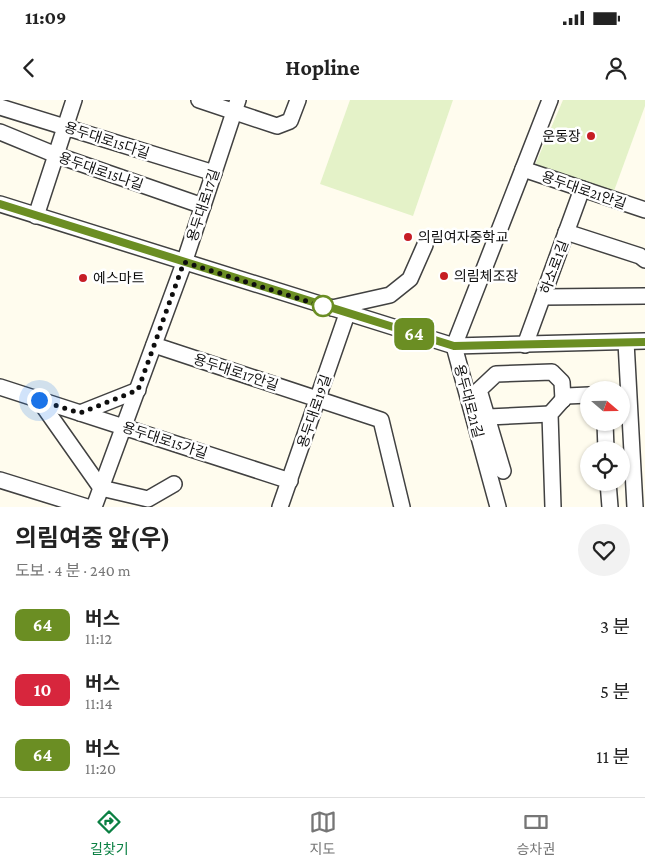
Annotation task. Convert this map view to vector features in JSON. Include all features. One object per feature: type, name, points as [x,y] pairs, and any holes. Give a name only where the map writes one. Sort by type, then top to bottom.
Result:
[{"type":"street","points":[[36,216],[74,100]]},
{"type":"street","points":[[199,100],[236,106],[277,126],[290,121],[298,100]]},
{"type":"street","name":"용두대로21길","points":[[498,507],[454,346],[550,100]]},
{"type":"street","name":"용두대로17길","points":[[94,507],[184,262],[236,106]]},
{"type":"street","name":"용두대로15다길","points":[[0,107],[214,173]]},
{"type":"street","name":"용두대로15나길","points":[[0,132],[56,155],[203,206]]},
{"type":"street","name":"용두대로21안길","points":[[523,169],[645,210]]},
{"type":"street","name":"하소로1길","points":[[525,344],[582,189]]},
{"type":"street","points":[[1,209],[36,216],[454,346],[645,342]]},
{"type":"street","points":[[566,232],[640,256],[645,260]]},
{"type":"street","points":[[328,308],[390,295],[410,279],[424,245]]},
{"type":"street","points":[[542,297],[645,296]]},
{"type":"street","name":"용두대로19길","points":[[280,507],[348,314]]},
{"type":"street","points":[[625,381],[626,342]]},
{"type":"street","name":"용두대로17안길","points":[[154,345],[381,420],[402,507]]},
{"type":"street","points":[[503,471],[479,390],[496,374],[552,372],[562,382],[563,400]]},
{"type":"street","name":"용두대로15가길","points":[[0,387],[290,481]]},
{"type":"street","points":[[80,413],[138,390]]},
{"type":"street","points":[[553,507],[550,414],[566,396],[580,395]]},
{"type":"street","points":[[39,400],[101,488],[148,499],[174,484]]},
{"type":"street","points":[[488,416],[550,414]]},
{"type":"street","points":[[630,416],[638,450],[635,507]]},
{"type":"street","points":[[0,480],[87,507]]},
{"type":"street","points":[[609,491],[610,507]]},
{"type":"green space","points":[[350,100],[453,100],[413,216],[320,184]]},
{"type":"green space","name":"운동장","points":[[563,100],[645,100],[645,106],[614,191],[535,165]]},
{"type":"bus line","name":"64","points":[[0,204],[454,346],[645,342]]},
{"type":"place","name":"운동장","points":[[591,136]]},
{"type":"place","name":"의림여자중학교","points":[[408,237]]},
{"type":"place","name":"의림체조장","points":[[444,276]]},
{"type":"place","name":"에스마트","points":[[83,278]]},
{"type":"route","points":[[39,400],[80,413],[138,390],[184,262],[328,308],[323,306]]}]
